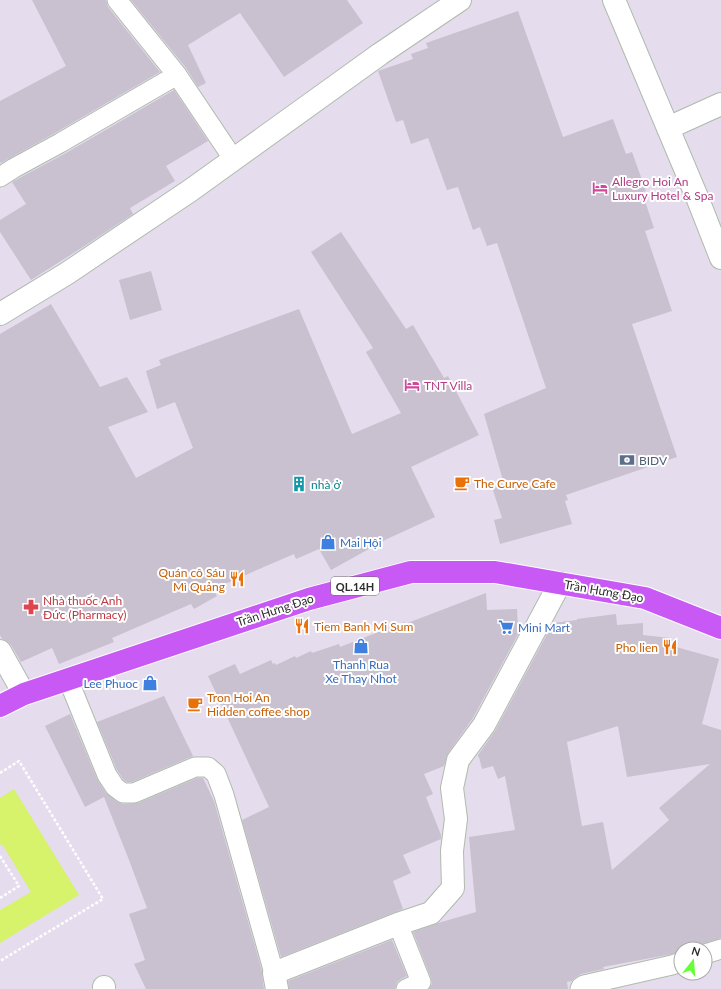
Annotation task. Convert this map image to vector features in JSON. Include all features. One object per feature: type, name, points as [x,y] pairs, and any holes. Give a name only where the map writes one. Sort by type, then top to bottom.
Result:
[{"type":"main road","name":"Trần Hưng Đạo","points":[[0,706],[24,694],[309,599],[410,572],[495,572],[645,598],[721,628]]},
{"type":"street","points":[[0,314],[66,274],[191,190],[380,54],[460,0]]},
{"type":"street","points":[[614,0],[721,258]]},
{"type":"street","points":[[668,128],[721,104]]},
{"type":"street","points":[[276,981],[398,924],[431,913],[452,888],[452,851],[456,819],[452,788],[458,760],[484,725],[560,583]]},
{"type":"street","points":[[0,651],[24,694]]},
{"type":"lane","points":[[117,0],[177,75],[234,160]]},
{"type":"lane","points":[[0,177],[177,75]]},
{"type":"lane","points":[[68,679],[107,775],[114,787],[124,793],[134,793],[195,767],[208,767],[216,774],[224,795],[276,981]]},
{"type":"lane","points":[[398,924],[421,982],[406,989]]},
{"type":"lane","points":[[580,989],[581,986],[584,985],[673,964]]},
{"type":"path","points":[[0,773],[19,761],[103,899],[0,961]]},
{"type":"path","points":[[0,856],[19,886],[0,898]]},
{"type":"shaded area","points":[[14,789],[79,895],[0,943],[0,910],[31,892],[2,844],[0,845],[0,798]]},
{"type":"building","points":[[32,0],[106,0],[108,7],[160,72],[1,163],[0,101],[66,66]]},
{"type":"building","points":[[131,0],[347,0],[363,23],[284,77],[240,13],[188,45],[206,83],[198,87],[186,68]]},
{"type":"building","points":[[518,11],[563,137],[613,119],[626,154],[632,152],[646,191],[642,192],[654,228],[645,231],[672,311],[632,324],[677,457],[566,495],[568,500],[565,501],[572,524],[500,544],[494,520],[502,518],[492,487],[504,484],[484,414],[546,388],[497,243],[487,246],[480,227],[473,230],[458,187],[447,190],[428,138],[411,144],[403,120],[396,122],[378,71],[413,59],[411,54],[428,48],[426,43]]},
{"type":"building","points":[[174,90],[208,141],[166,166],[175,181],[130,208],[133,214],[31,280],[0,232],[0,220],[26,204],[12,182],[66,153]]},
{"type":"building","points":[[341,232],[406,329],[413,325],[444,378],[448,376],[479,435],[411,467],[435,517],[387,539],[331,570],[319,549],[296,559],[294,554],[213,589],[217,596],[194,609],[191,604],[112,638],[114,642],[59,664],[52,648],[21,662],[11,645],[2,639],[0,635],[0,334],[51,304],[100,387],[127,377],[148,412],[108,427],[136,478],[193,448],[175,402],[157,409],[146,371],[161,365],[159,360],[299,309],[352,434],[401,413],[366,352],[373,348],[311,252]]},
{"type":"building","points":[[151,271],[162,310],[130,320],[119,280]]},
{"type":"building","points":[[486,593],[487,610],[517,609],[518,628],[522,627],[473,718],[448,753],[444,766],[424,774],[433,794],[426,797],[441,835],[441,839],[403,855],[411,873],[393,881],[403,909],[281,957],[242,820],[269,807],[208,676],[235,664],[240,674],[271,660],[273,664],[275,663],[276,665],[295,656],[296,658],[311,651],[312,653],[339,644],[340,647],[404,622],[405,624]]},
{"type":"building","points":[[616,614],[617,625],[643,623],[643,635],[670,638],[669,645],[719,659],[702,724],[721,730],[721,938],[712,941],[673,941],[673,954],[603,967],[604,969],[581,974],[572,981],[567,982],[568,989],[429,989],[432,984],[431,978],[413,932],[476,912],[469,837],[515,830],[505,776],[498,779],[493,766],[482,769],[478,755],[495,731],[553,623]],"holes":[[[618,726],[627,777],[710,764],[659,808],[669,820],[612,870],[603,822],[582,826],[567,742]]]},
{"type":"building","points":[[164,696],[193,756],[132,782],[127,782],[117,770],[97,722]]},
{"type":"building","points":[[70,714],[97,779],[106,793],[117,802],[123,804],[138,803],[197,778],[203,778],[214,801],[262,971],[264,989],[146,989],[134,964],[145,960],[129,914],[147,908],[129,860],[104,797],[85,807],[45,726]]},
{"type":"building","points":[[392,940],[407,976],[397,982],[395,989],[289,989],[288,981]]},
{"type":"place","name":"Allegro Hoi An Luxury Hotel & Spa","points":[[600,188]]},
{"type":"place","name":"TNT Villa","points":[[412,385]]},
{"type":"place","name":"BIDV","points":[[627,460]]},
{"type":"place","name":"The Curve Cafe","points":[[462,483]]},
{"type":"place","name":"nhà ở","points":[[299,484]]},
{"type":"place","name":"Mai Hội","points":[[328,542]]},
{"type":"place","name":"Quán cô Sáu Mì Quảng","points":[[237,579]]},
{"type":"place","name":"Nhà thuốc Anh Đức (Pharmacy)","points":[[31,607]]},
{"type":"place","name":"Tiem Banh Mi Sum","points":[[302,626]]},
{"type":"place","name":"Mini Mart","points":[[506,627]]},
{"type":"place","name":"Thanh Rua Xe Thay Nhot","points":[[361,646]]},
{"type":"place","name":"Pho lien","points":[[670,647]]},
{"type":"place","name":"Lee Phuoc","points":[[150,683]]},
{"type":"place","name":"Tron Hoi An Hidden coffee shop","points":[[195,704]]}]
